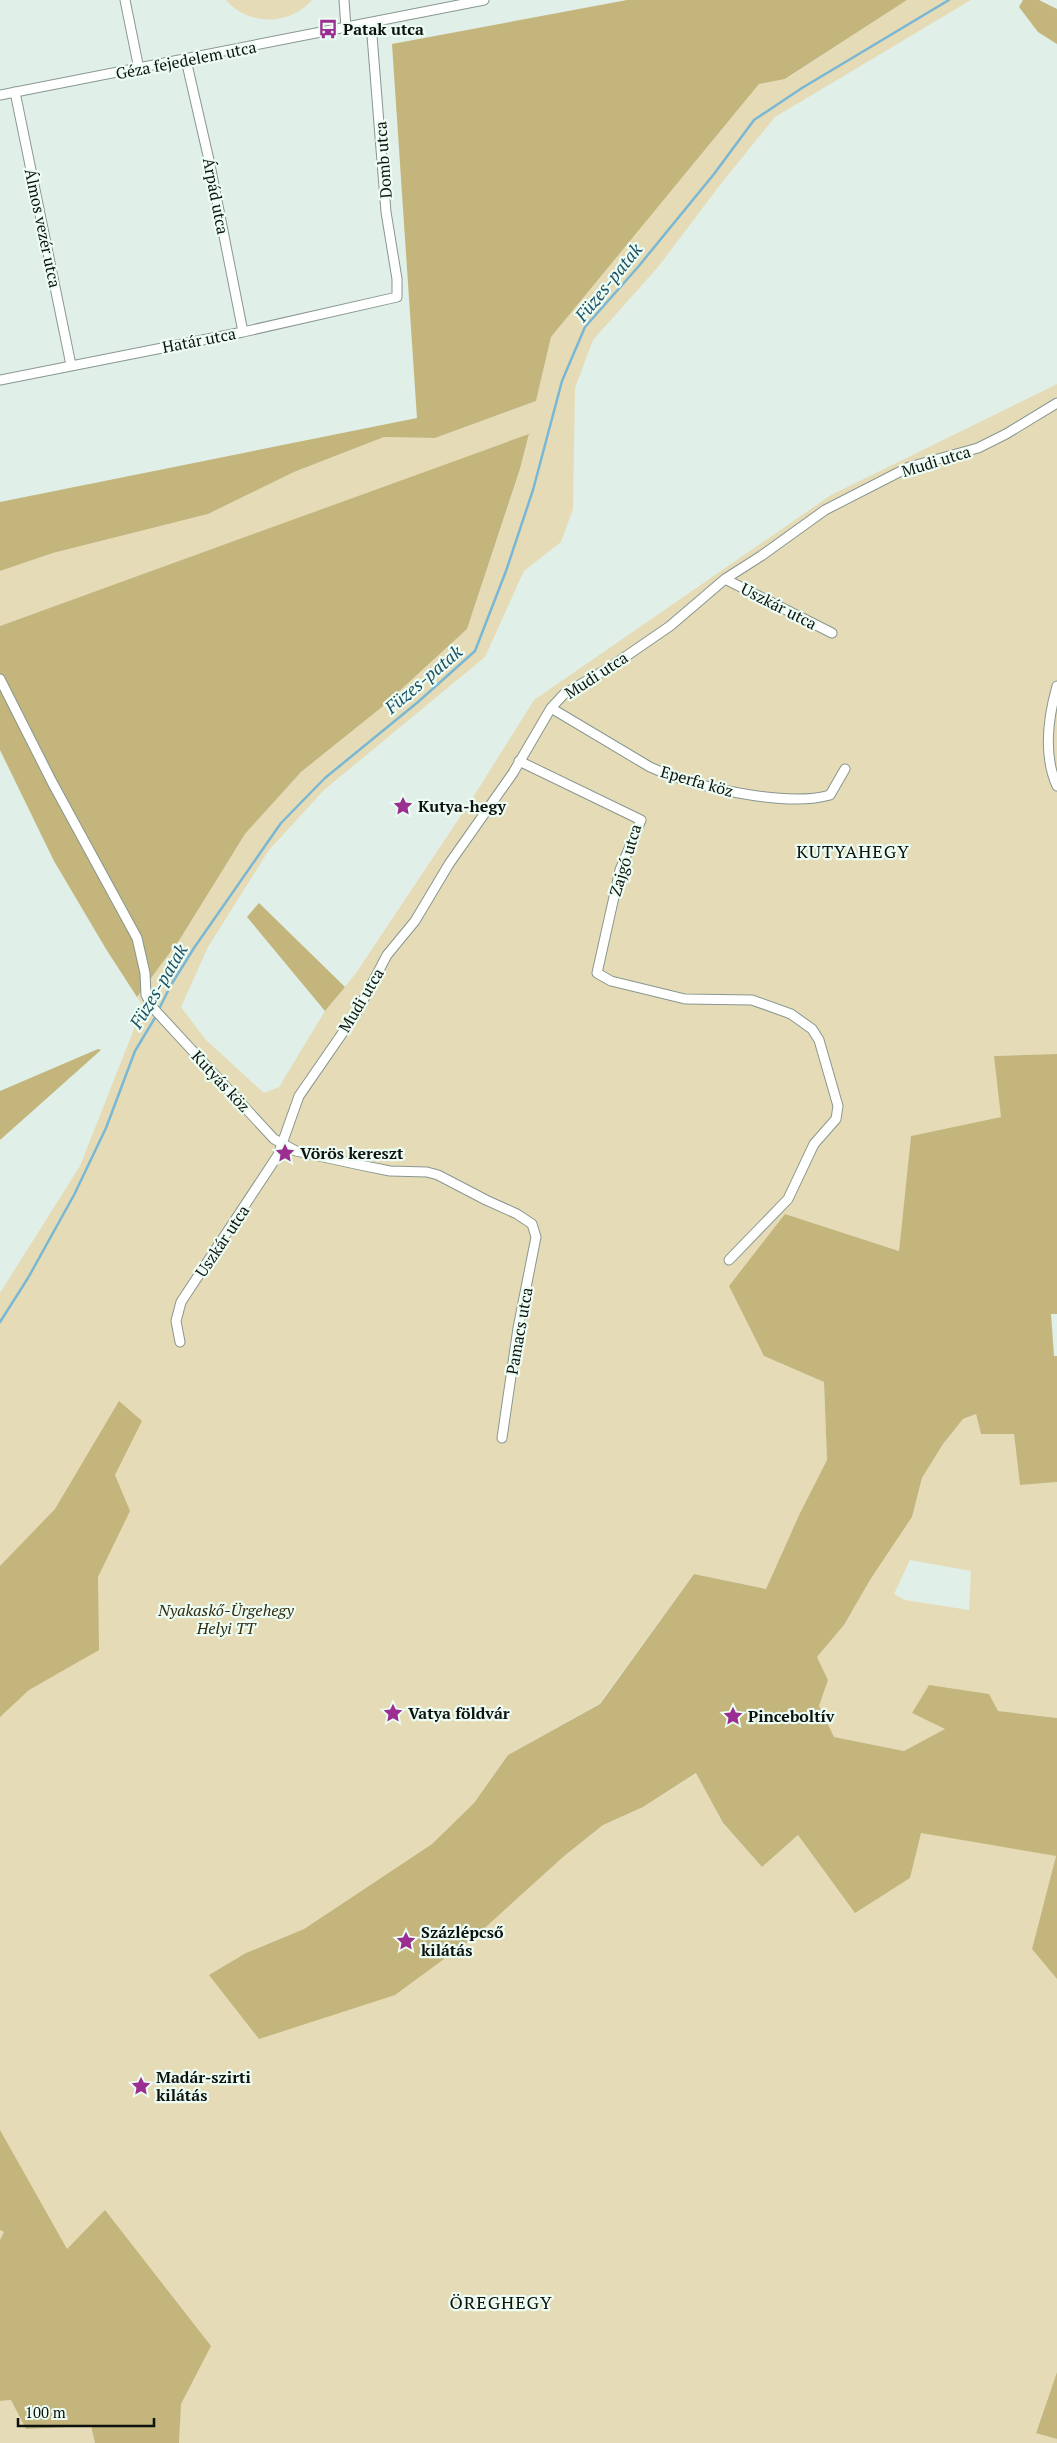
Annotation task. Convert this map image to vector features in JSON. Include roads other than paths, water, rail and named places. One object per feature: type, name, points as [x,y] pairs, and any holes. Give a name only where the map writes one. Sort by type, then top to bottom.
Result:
[{"type":"street","points":[[125,0],[139,69]]},
{"type":"street","points":[[344,0],[346,28]]},
{"type":"street","points":[[371,23],[484,0]]},
{"type":"street","name":"Géza fejedelem utca","points":[[0,95],[371,23]]},
{"type":"street","name":"Domb utca","points":[[371,23],[386,212],[397,279],[397,296]]},
{"type":"street","name":"Árpád utca","points":[[186,60],[209,160],[242,332]]},
{"type":"street","name":"Álmos vezér utca","points":[[15,92],[71,365]]},
{"type":"street","name":"Határ utca","points":[[0,380],[242,332],[397,296]]},
{"type":"street","name":"Mudi utca","points":[[280,1144],[298,1096],[358,1012],[387,955],[414,921],[449,864],[519,761],[551,708],[564,694],[609,668],[670,626],[726,579],[845,498],[909,467],[978,448],[1006,434],[1057,403]]},
{"type":"street","name":"Uszkár utca","points":[[726,579],[832,633]]},
{"type":"street","name":"Kutyás köz","points":[[0,679],[52,782],[138,938],[145,972],[146,995],[154,1009],[280,1144]]},
{"type":"street","points":[[1057,686],[1048,740],[1051,773],[1057,786]]},
{"type":"street","name":"Eperfa köz","points":[[551,708],[650,767],[666,774],[743,794],[797,798],[830,795],[845,769]]},
{"type":"street","name":"Zajgó utca","points":[[519,761],[641,820],[620,870],[597,973],[611,981],[685,998],[752,1000],[791,1014],[812,1029],[819,1040],[838,1106],[836,1119],[814,1144],[788,1199],[728,1260]]},
{"type":"street","name":"Uszkár utca","points":[[180,1342],[176,1322],[182,1302],[278,1155],[280,1144]]},
{"type":"street","name":"Pamacs utca","points":[[280,1144],[296,1151],[360,1166],[390,1171],[427,1172],[438,1175],[517,1214],[532,1224],[536,1237],[518,1328],[502,1438]]},
{"type":"waterway","name":"Füzes-patak","points":[[158,1011],[171,985],[194,948],[281,823],[325,778],[418,702],[475,651],[506,571],[533,490],[562,381],[585,327],[638,267],[714,174],[754,120],[802,88],[949,0]]},
{"type":"waterway","name":"Füzes-patak","points":[[0,1322],[28,1278],[74,1195],[106,1128],[135,1051],[156,1016]]},
{"type":"place","name":"Patak utca","points":[[328,29]]},
{"type":"place","name":"Kutya-hegy","points":[[403,806]]},
{"type":"place","name":"Vörös kereszt","points":[[285,1153]]},
{"type":"place","name":"Vatya földvár","points":[[393,1713]]},
{"type":"place","name":"Pinceboltív","points":[[733,1716]]},
{"type":"place","name":"Százlépcső kilátás","points":[[406,1941]]},
{"type":"place","name":"Madár-szirti kilátás","points":[[141,2086]]},
{"type":"district","name":"KUTYAHEGY","points":[[853,851]]},
{"type":"district","name":"ÖREGHEGY","points":[[501,2302]]},
{"type":"park label","name":"Nyakaskő-Ürgehegy Helyi TT","points":[[226,1619]]}]
